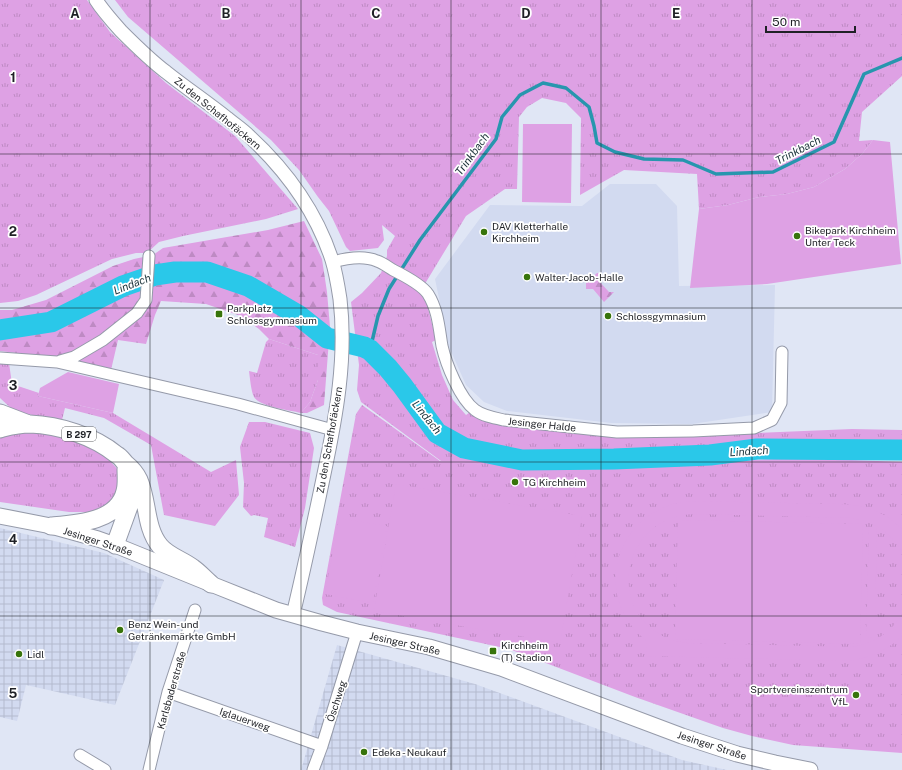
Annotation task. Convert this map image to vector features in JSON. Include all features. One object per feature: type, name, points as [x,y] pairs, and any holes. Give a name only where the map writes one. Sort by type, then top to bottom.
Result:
[{"type":"main road","name":"B 297","points":[[0,413],[28,424],[68,430],[88,438],[119,455],[129,470]]},
{"type":"main road","name":"B 297","points":[[0,429],[28,424]]},
{"type":"main road","points":[[51,526],[84,523],[102,517],[113,510],[122,499],[125,492],[129,470]]},
{"type":"main road","points":[[121,547],[138,513],[140,497],[129,470]]},
{"type":"main road","points":[[129,470],[146,506],[152,532],[161,547],[193,567],[211,584]]},
{"type":"main road","name":"Jesinger Straße","points":[[0,516],[51,526],[98,539],[276,610],[358,632],[429,647],[501,668],[682,736],[737,754],[775,764],[810,770]]},
{"type":"street","name":"Zu den Schafhofäckern","points":[[96,0],[100,7],[131,41],[164,71],[248,134],[271,157],[291,181],[315,218],[333,262],[338,283],[343,335],[342,365],[337,411],[293,615]]},
{"type":"street","name":"Jesinger Halde","points":[[333,262],[342,259],[360,257],[376,260],[414,282],[427,292],[435,308],[443,349],[455,384],[465,399],[475,410],[488,417],[617,432],[693,431],[754,428],[772,420],[781,403],[782,352]]},
{"type":"street","points":[[57,362],[74,358],[103,340],[137,313],[146,300],[148,259]]},
{"type":"street","points":[[0,358],[57,362],[238,404],[333,430]]},
{"type":"street","name":"Karlsbaderstraße","points":[[148,770],[168,692],[195,610]]},
{"type":"street","name":"Öschweg","points":[[313,770],[358,632]]},
{"type":"street","name":"Iglauerweg","points":[[168,692],[322,746]]},
{"type":"street","points":[[80,755],[105,770]]},
{"type":"shaded area","name":"Schlossgymnasium","points":[[610,184],[656,184],[677,206],[679,286],[775,285],[772,412],[692,424],[611,423],[507,411],[484,402],[466,385],[449,347],[435,279],[490,205],[582,206]]},
{"type":"shaded area","points":[[0,528],[104,553],[164,580],[115,705],[26,685],[17,721],[0,717]]},
{"type":"shaded area","points":[[337,645],[475,684],[682,760],[727,770],[301,770]]},
{"type":"green space","points":[[0,0],[87,0],[110,32],[166,83],[235,136],[298,209],[266,219],[159,242],[147,253],[136,253],[112,259],[36,295],[18,301],[0,303]]},
{"type":"green space","points":[[115,0],[902,0],[902,76],[862,112],[859,141],[873,140],[862,154],[845,169],[814,187],[787,194],[759,197],[728,205],[699,209],[697,174],[624,170],[580,195],[581,118],[566,103],[542,98],[527,107],[519,117],[517,189],[505,189],[466,216],[420,292],[427,304],[436,340],[432,342],[442,375],[453,400],[466,415],[470,412],[488,422],[537,429],[616,436],[694,437],[852,429],[902,430],[902,457],[803,454],[525,468],[441,461],[361,402],[357,390],[359,365],[351,302],[381,273],[387,256],[387,250],[395,236],[382,225],[384,240],[378,248],[350,251],[346,247],[329,211],[299,170],[271,140],[128,17]]},
{"type":"green space","points":[[523,124],[572,124],[571,203],[522,202]]},
{"type":"green space","name":"Bikepark Kirchheim Unter Teck","points":[[873,140],[890,142],[901,264],[767,284],[690,288],[699,209],[728,205],[759,197],[787,194],[814,187],[845,169],[862,154]]},
{"type":"green space","points":[[304,221],[322,259],[330,327],[324,405],[307,413],[301,413],[310,402],[318,380],[318,355],[269,339],[259,329],[241,316],[206,304],[161,301],[146,344],[118,340],[111,370],[56,359],[0,351],[0,310],[12,310],[46,300],[113,266],[153,255],[163,248],[268,230]]},
{"type":"green space","points":[[597,273],[599,273],[598,280],[609,292],[614,292],[604,302],[593,289],[586,289],[586,283]]},
{"type":"green space","points":[[269,339],[318,355],[318,380],[310,402],[301,413],[269,406],[254,397],[251,388],[249,371],[257,373],[266,342]]},
{"type":"green space","points":[[0,362],[9,363],[12,384],[39,393],[38,396],[113,413],[211,472],[236,460],[239,495],[215,526],[164,515],[151,445],[104,418],[65,408],[62,420],[15,412],[0,398]]},
{"type":"green space","points":[[68,372],[119,384],[113,413],[38,396],[40,388]]},
{"type":"green space","points":[[362,405],[440,461],[526,468],[802,458],[902,462],[902,753],[793,745],[752,736],[723,728],[635,697],[509,649],[337,612],[323,605],[322,598],[356,414]]},
{"type":"green space","points":[[249,422],[265,422],[310,433],[314,448],[305,508],[295,547],[264,537],[268,518],[254,515],[251,516],[243,507],[244,483],[240,447]]},
{"type":"green space","points":[[21,431],[60,435],[102,452],[120,472],[122,482],[113,502],[95,512],[69,512],[0,502],[0,436]]},
{"type":"green space","points":[[396,484],[582,516],[560,643],[374,611]]},
{"type":"green space","points":[[688,501],[840,504],[858,506],[881,513],[902,529],[902,551],[892,538],[880,528],[867,522],[851,518],[695,514],[670,519],[651,531],[637,547],[630,567],[629,588],[635,608],[648,626],[669,639],[687,643],[852,647],[860,646],[881,636],[898,621],[902,614],[902,636],[884,650],[863,658],[848,661],[646,656],[648,642],[630,623],[619,602],[615,580],[618,558],[628,538],[643,520],[663,508]]},
{"type":"green space","points":[[339,518],[387,526],[373,603],[325,594]]},
{"type":"green space","points":[[678,520],[863,524],[860,644],[675,639]]},
{"type":"green space","points":[[869,527],[877,527],[876,638],[866,637]]},
{"type":"waterway","name":"Trinkbach","points":[[370,350],[378,316],[389,289],[420,240],[496,139],[502,117],[520,95],[543,83],[566,88],[589,107],[597,143],[615,152],[644,159],[683,160],[716,174],[773,172],[834,142],[864,74],[902,58]]},
{"type":"waterway","name":"Lindach","points":[[0,330],[51,322],[123,286],[155,275],[175,272],[207,272],[248,286],[298,315],[327,338],[364,347],[370,350],[402,385],[437,433],[464,448],[522,460],[614,459],[710,455],[757,449],[902,450]]},
{"type":"place","name":"DAV Kletterhalle Kirchheim","points":[[484,232]]},
{"type":"place","name":"Bikepark Kirchheim Unter Teck","points":[[797,236]]},
{"type":"place","name":"Walter-Jacob-Halle","points":[[527,277]]},
{"type":"place","name":"Parkplatz Schlossgymnasium","points":[[219,314]]},
{"type":"place","name":"Schlossgymnasium","points":[[608,316]]},
{"type":"place","name":"TG Kirchheim","points":[[515,482]]},
{"type":"place","name":"Benz Wein- und Getränkemärkte GmbH","points":[[120,630]]},
{"type":"place","name":"Kirchheim (T) Stadion","points":[[493,651]]},
{"type":"place","name":"Lidl","points":[[19,654]]},
{"type":"place","name":"Sportvereinszentrum VfL","points":[[856,695]]},
{"type":"place","name":"Edeka - Neukauf","points":[[364,752]]}]
